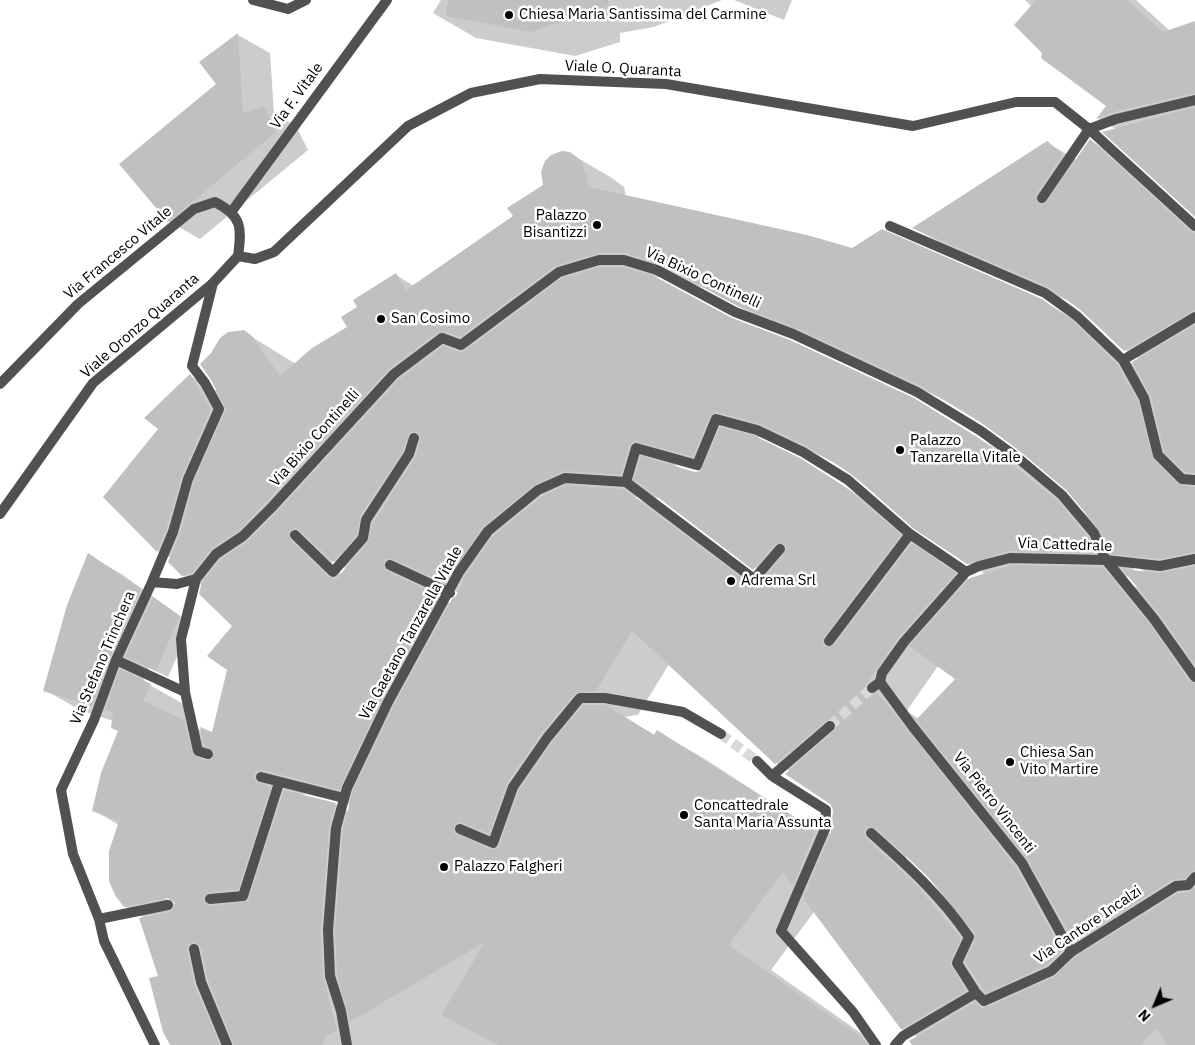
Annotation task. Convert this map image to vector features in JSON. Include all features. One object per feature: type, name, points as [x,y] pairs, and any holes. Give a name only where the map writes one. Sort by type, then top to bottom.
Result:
[{"type":"street","points":[[253,0],[288,9],[306,0]]},
{"type":"street","name":"Via F. Vitale","points":[[232,211],[387,0]]},
{"type":"street","name":"Viale O. Quaranta","points":[[238,256],[255,259],[274,252],[408,126],[471,93],[540,79],[666,84],[913,126],[1016,102],[1055,102],[1089,129],[1195,226]]},
{"type":"street","points":[[1042,198],[1089,129],[1116,119],[1195,100]]},
{"type":"street","name":"Via Francesco Vitale","points":[[0,384],[78,304],[194,208],[215,202],[232,211]]},
{"type":"street","points":[[213,283],[238,256],[242,230],[232,211]]},
{"type":"street","points":[[890,226],[1045,293],[1077,316],[1123,360],[1144,398],[1158,455],[1182,479],[1195,480]]},
{"type":"street","name":"Via Bixio Continelli","points":[[196,579],[216,554],[243,536],[272,507],[394,374],[442,338],[461,346],[559,272],[599,260],[624,260],[657,270],[734,312],[793,334],[917,392],[981,431],[1018,458],[1062,495],[1094,533],[1106,560]]},
{"type":"street","name":"Viale Oronzo Quaranta","points":[[0,514],[93,383],[213,283]]},
{"type":"street","name":"Via Stefano Trinchera","points":[[155,1045],[104,941],[99,919],[73,854],[61,790],[94,720],[116,660],[173,532],[188,478],[219,409],[205,383],[192,366],[213,283]]},
{"type":"street","points":[[1123,360],[1195,317]]},
{"type":"street","points":[[780,550],[754,578],[626,482],[636,448],[697,465],[716,419],[757,430],[802,452],[848,480],[910,534],[966,572]]},
{"type":"street","points":[[295,535],[333,572],[363,538],[366,520],[409,454],[414,438]]},
{"type":"street","name":"Via Gaetano Tanzarella Vitale","points":[[347,1045],[341,1011],[330,976],[328,930],[336,828],[344,798],[388,702],[450,593],[459,572],[488,531],[538,490],[565,478],[626,482]]},
{"type":"street","points":[[829,641],[910,534]]},
{"type":"street","name":"Via Cattedrale","points":[[876,685],[882,672],[904,642],[966,572],[979,566],[1010,558],[1106,560],[1160,566],[1195,559]]},
{"type":"street","points":[[1106,560],[1154,618],[1195,677]]},
{"type":"street","points":[[390,565],[450,593]]},
{"type":"street","points":[[152,582],[177,584],[196,579],[181,640],[185,692],[198,751],[208,754]]},
{"type":"street","points":[[116,660],[185,692]]},
{"type":"street","name":"Via Pietro Vincenti","points":[[876,685],[913,727],[1022,863],[1071,952]]},
{"type":"street","points":[[460,830],[494,843],[513,787],[547,738],[580,698],[606,698],[683,712],[721,734]]},
{"type":"street","points":[[772,776],[830,726]]},
{"type":"street","points":[[757,761],[772,776],[826,810],[825,829],[782,931],[853,1012],[876,1045]]},
{"type":"street","points":[[261,777],[344,798]]},
{"type":"street","points":[[210,900],[243,896],[279,783]]},
{"type":"street","points":[[871,833],[923,879],[948,906],[969,937],[957,963],[976,993],[903,1036],[895,1045]]},
{"type":"street","name":"Via Cantore Incalzi","points":[[976,993],[984,1001],[1051,971],[1071,952],[1176,886],[1188,885],[1195,877]]},
{"type":"street","points":[[99,919],[168,905]]},
{"type":"street","points":[[194,949],[200,982],[227,1045]]},
{"type":"building","name":"Chiesa Maria Santissima del Carmine","points":[[448,0],[608,0],[609,6],[531,32],[446,16]]},
{"type":"building","points":[[1036,0],[1127,0],[1163,32],[1195,21],[1195,93],[1114,112],[1096,119],[1106,106],[1041,58],[1042,53],[1014,25]]},
{"type":"building","points":[[238,33],[243,113],[264,106],[276,132],[168,222],[119,164],[216,84],[199,62]]},
{"type":"building","points":[[1195,107],[1195,217],[1102,132]]},
{"type":"building","points":[[1090,139],[1190,231],[1195,233],[1195,310],[1124,351],[1082,311],[1049,287],[912,228],[1047,141],[1063,154],[1036,195],[1038,203],[1045,204]]},
{"type":"building","points":[[562,151],[570,152],[582,161],[589,187],[807,235],[852,248],[882,229],[1042,299],[1073,321],[1117,364],[1138,401],[1153,459],[1178,484],[1195,487],[1195,552],[1160,559],[1111,554],[1099,529],[1066,490],[985,425],[921,386],[796,328],[738,306],[660,264],[626,253],[599,253],[555,266],[460,337],[444,331],[438,332],[390,368],[239,531],[212,548],[192,573],[182,576],[168,562],[180,534],[194,481],[226,409],[211,380],[200,364],[211,353],[220,338],[228,332],[244,330],[252,336],[280,376],[312,348],[347,327],[341,317],[357,307],[353,300],[396,273],[406,290],[513,216],[507,208],[543,185],[541,172],[545,161],[551,155]]},
{"type":"building","points":[[600,267],[623,267],[654,276],[732,318],[790,340],[914,398],[977,437],[1057,500],[1088,537],[1095,553],[1010,551],[967,564],[914,529],[852,474],[807,446],[760,424],[715,412],[710,416],[693,457],[635,441],[629,446],[621,475],[565,471],[534,485],[483,527],[445,583],[393,559],[386,559],[383,565],[387,571],[438,595],[382,699],[339,790],[263,770],[256,772],[254,776],[256,782],[271,787],[238,890],[209,892],[203,899],[205,903],[211,906],[248,901],[284,790],[336,803],[329,827],[321,930],[323,977],[337,1030],[326,1036],[322,1045],[234,1045],[208,980],[201,947],[193,942],[189,944],[187,950],[194,984],[220,1045],[170,1045],[163,1032],[149,978],[158,976],[139,918],[170,912],[174,908],[175,903],[167,898],[124,907],[115,895],[109,881],[109,851],[119,821],[92,811],[101,773],[118,731],[111,728],[113,712],[105,710],[120,669],[151,684],[143,701],[184,720],[193,755],[206,761],[212,759],[215,752],[204,746],[200,727],[212,732],[227,670],[207,656],[232,626],[199,594],[202,582],[221,559],[248,541],[277,512],[399,379],[443,346],[459,352],[465,351],[562,278]],"holes":[[[412,431],[421,437],[416,456],[373,523],[368,542],[338,577],[335,579],[329,577],[290,540],[290,531],[294,528],[300,530],[333,562],[357,535],[360,516],[403,451],[408,436]]]},
{"type":"building","points":[[1195,325],[1195,473],[1185,472],[1164,452],[1151,396],[1132,362]]},
{"type":"building","points":[[190,374],[211,409],[182,476],[166,530],[157,552],[103,497],[158,429],[144,418]]},
{"type":"building","points":[[720,427],[755,436],[800,458],[844,486],[901,535],[824,637],[823,643],[825,647],[834,645],[912,543],[956,573],[898,638],[865,689],[870,694],[877,693],[895,714],[1016,867],[1062,951],[1047,965],[986,993],[965,962],[975,940],[975,933],[928,877],[876,828],[868,827],[864,832],[866,838],[918,887],[961,938],[950,964],[966,991],[901,1029],[803,898],[831,832],[833,810],[830,804],[785,774],[834,731],[835,722],[832,719],[826,721],[775,764],[632,631],[596,691],[575,693],[541,734],[507,783],[489,834],[460,822],[454,826],[454,833],[490,849],[498,848],[519,790],[552,742],[583,705],[606,705],[654,735],[657,730],[814,830],[818,824],[793,886],[783,872],[729,945],[862,1038],[868,1045],[498,1045],[441,1015],[485,942],[350,1022],[337,975],[335,930],[343,829],[353,790],[394,705],[452,599],[456,596],[465,576],[493,536],[542,496],[566,485],[623,489],[750,584],[757,585],[785,553],[787,547],[784,544],[775,544],[753,570],[634,479],[641,456],[695,472],[701,471]]},
{"type":"building","points":[[88,553],[141,589],[110,657],[92,706],[43,691],[67,605]]},
{"type":"building","points":[[1011,565],[1103,567],[1149,623],[1189,681],[1195,684],[1195,870],[1185,878],[1172,880],[1074,942],[1027,859],[916,720],[955,679],[909,646],[970,578]]},
{"type":"building","points":[[1195,566],[1195,665],[1160,615],[1122,569],[1160,573]]},
{"type":"building","points":[[153,597],[180,616],[156,671],[125,657]]},
{"type":"building","points":[[1195,887],[1195,1045],[1167,1045],[1157,1028],[1140,1045],[912,1045],[909,1041],[975,1002],[982,1008],[987,1007],[1054,977],[1075,957],[1178,893],[1189,892]]},
{"type":"tunnel","points":[[830,726],[872,688]]},
{"type":"tunnel","points":[[721,734],[757,761]]},
{"type":"place","name":"Chiesa Maria Santissima del Carmine","points":[[509,15]]},
{"type":"place","name":"Palazzo Bisantizzi","points":[[597,225]]},
{"type":"place","name":"San Cosimo","points":[[381,319]]},
{"type":"place","name":"Palazzo Tanzarella Vitale","points":[[900,450]]},
{"type":"place","name":"Adrema Srl","points":[[731,581]]},
{"type":"place","name":"Chiesa San Vito Martire","points":[[1010,762]]},
{"type":"place","name":"Concattedrale Santa Maria Assunta","points":[[684,815]]},
{"type":"place","name":"Palazzo Falgheri","points":[[444,867]]}]
